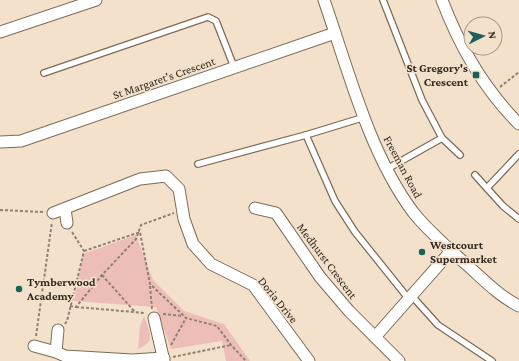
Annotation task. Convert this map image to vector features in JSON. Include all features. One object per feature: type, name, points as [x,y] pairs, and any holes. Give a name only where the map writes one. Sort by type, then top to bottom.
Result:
[{"type":"street","points":[[0,32],[96,0]]},
{"type":"street","name":"Freeman Road","points":[[324,0],[365,117],[387,169],[414,213],[451,251],[505,299],[519,306]]},
{"type":"street","points":[[442,0],[465,50],[493,93],[519,124]]},
{"type":"street","name":"St Margaret's Crescent","points":[[0,142],[21,141],[335,33]]},
{"type":"street","name":"Doria Drive","points":[[53,213],[140,179],[166,176],[179,190],[182,209],[193,244],[212,264],[253,285],[309,361]]},
{"type":"street","name":"Medhurst Crescent","points":[[255,208],[276,213],[320,277],[349,311],[399,361]]},
{"type":"street","points":[[65,209],[66,223]]},
{"type":"street","points":[[375,337],[409,296],[451,251]]},
{"type":"street","points":[[34,346],[65,356],[132,360],[164,360],[153,316]]},
{"type":"street","points":[[56,352],[58,330]]},
{"type":"lane","points":[[383,0],[422,100],[442,138],[460,155]]},
{"type":"lane","points":[[44,73],[208,17],[216,21],[234,67]]},
{"type":"lane","points":[[198,164],[306,135],[365,117]]},
{"type":"lane","points":[[306,135],[335,202],[382,267],[438,324],[492,361]]},
{"type":"lane","points":[[387,169],[442,138]]},
{"type":"lane","points":[[487,188],[519,154]]},
{"type":"lane","points":[[475,175],[503,206],[519,219]]},
{"type":"path","points":[[493,93],[519,72]]},
{"type":"path","points":[[153,316],[150,284],[140,232],[141,225],[182,209]]},
{"type":"path","points":[[0,210],[53,213],[34,346]]},
{"type":"path","points":[[58,330],[67,321],[84,251],[66,223]]},
{"type":"path","points":[[84,251],[140,232]]},
{"type":"path","points":[[76,307],[102,275],[136,239],[140,232]]},
{"type":"path","points":[[102,275],[136,312]]},
{"type":"path","points":[[150,284],[186,318],[217,326],[231,345],[246,361]]},
{"type":"path","points":[[70,306],[136,312],[153,316],[183,316]]},
{"type":"path","points":[[164,360],[186,318]]},
{"type":"path","points":[[164,360],[231,345]]},
{"type":"shaded area","points":[[136,235],[153,280],[184,311],[224,324],[250,361],[226,361],[222,341],[171,349],[156,307],[74,301],[83,254]]},
{"type":"shaded area","points":[[144,316],[150,339],[148,343],[138,349],[140,326]]},
{"type":"place","name":"St Gregory's Crescent","points":[[476,75]]},
{"type":"place","name":"Westcourt Supermarket","points":[[422,252]]},
{"type":"place","name":"Tymberwood Academy","points":[[19,289]]}]
